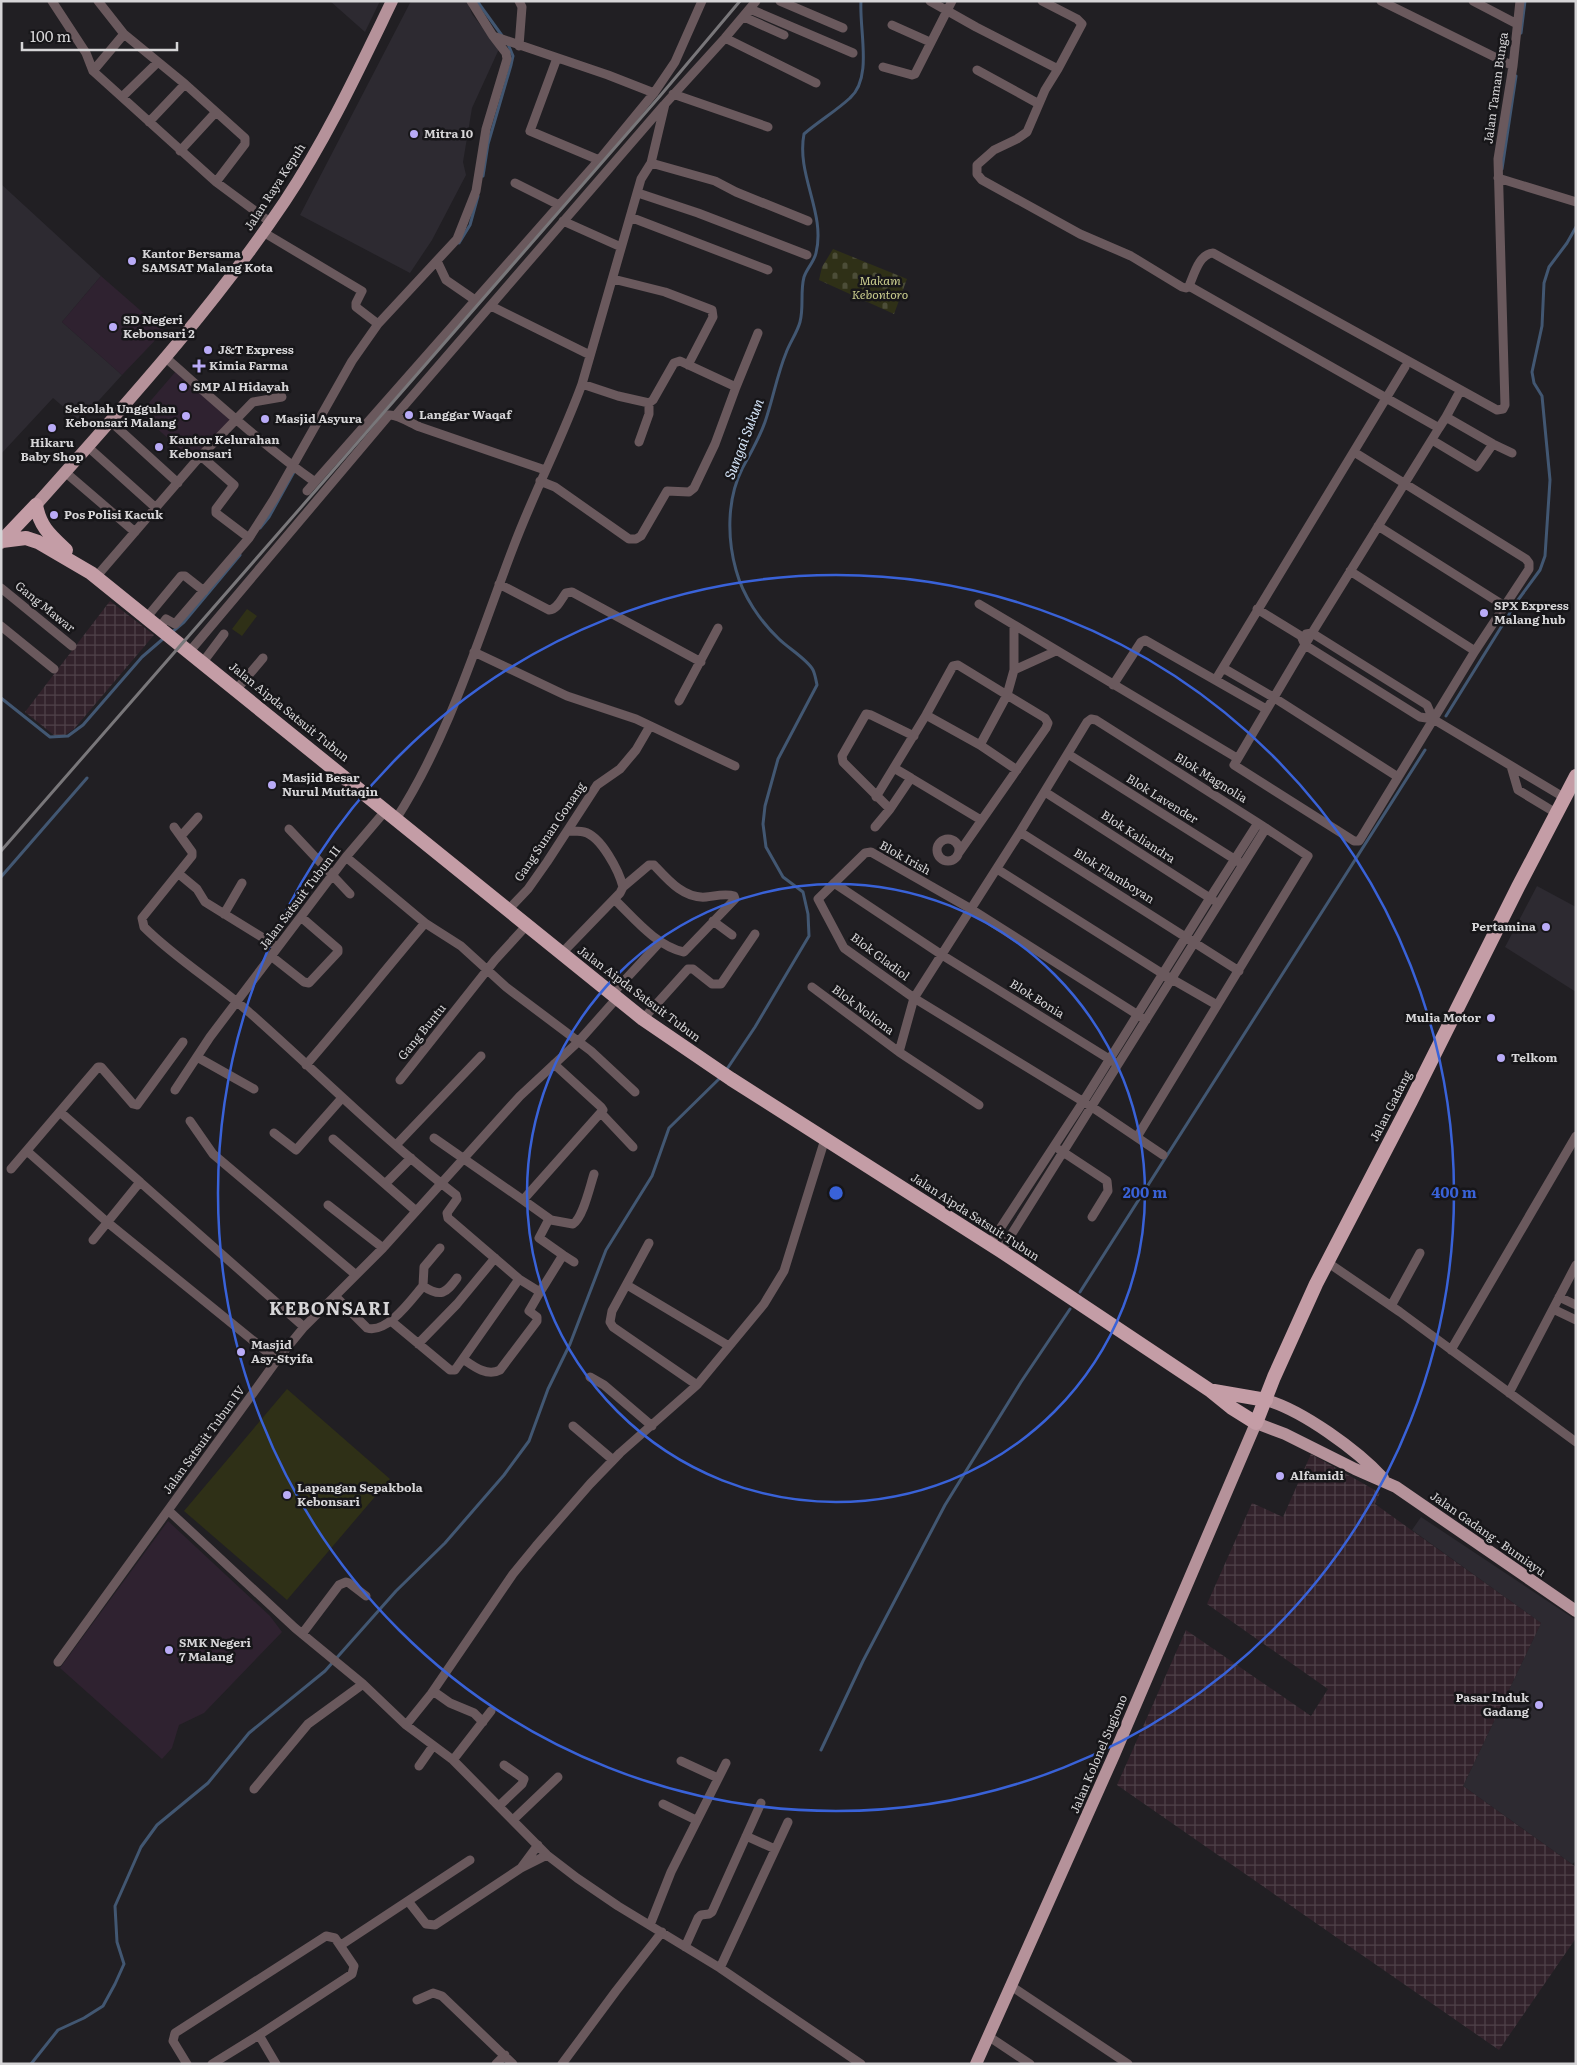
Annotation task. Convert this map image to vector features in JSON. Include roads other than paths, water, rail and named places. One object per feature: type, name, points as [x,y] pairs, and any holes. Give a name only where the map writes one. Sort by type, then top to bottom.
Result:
[{"type":"highway","name":"Jalan Aipda Satsuit Tubun","points":[[36,505],[40,520],[47,531],[91,573],[190,651],[643,1019],[731,1079],[995,1247],[1256,1423]]},
{"type":"highway","points":[[2,542],[36,505]]},
{"type":"highway","name":"Jalan Aipda Satsuit Tubun","points":[[2,542],[26,538],[38,542],[91,573]]},
{"type":"highway","name":"Jalan Gadang","points":[[1256,1423],[1274,1377],[1326,1262],[1411,1101],[1576,776]]},
{"type":"highway","name":"Jalan Aipda Satsuit Tubun","points":[[1210,1391],[1266,1400]]},
{"type":"main road","name":"Jalan Raya Kepuh","points":[[36,505],[186,335],[266,227],[309,162],[330,126],[392,1]]},
{"type":"main road","name":"Jalan Gadang - Bumiayu","points":[[1266,1400],[1281,1404],[1308,1420],[1361,1457],[1384,1480],[1576,1611]]},
{"type":"main road","name":"Jalan Gadang - Bumiayu","points":[[1256,1423],[1284,1434],[1355,1469],[1384,1480]]},
{"type":"main road","name":"Jalan Gadang","points":[[1242,1454],[1256,1423]]},
{"type":"main road","name":"Jalan Kolonel Sugiono","points":[[976,2064],[1114,1755],[1242,1454]]},
{"type":"street","points":[[52,1],[86,52],[93,70],[180,151],[266,227],[362,291],[356,307],[378,324]]},
{"type":"street","points":[[98,1],[124,34],[185,84],[244,138],[245,142],[216,182]]},
{"type":"street","points":[[163,630],[166,619],[175,624],[249,538],[295,468],[352,361],[378,324],[438,264],[457,239],[476,192],[486,129],[507,59],[506,53],[471,1]]},
{"type":"street","points":[[517,45],[522,7],[518,1]]},
{"type":"street","points":[[307,491],[599,160],[654,93],[678,57],[702,1]]},
{"type":"street","points":[[780,1],[843,28]]},
{"type":"street","points":[[930,1],[1058,69]]},
{"type":"street","points":[[883,66],[912,76],[918,71],[930,42],[952,1]]},
{"type":"street","points":[[1042,1],[1077,19],[1082,24],[1039,104],[1027,132],[994,150],[977,165],[977,174],[982,180],[1080,234],[1131,256],[1182,287],[1186,288],[1188,286],[1439,428]]},
{"type":"street","points":[[1381,1],[1513,66]]},
{"type":"street","points":[[1473,1],[1517,24]]},
{"type":"street","name":"Jalan Taman Bunga","points":[[1188,286],[1203,257],[1207,253],[1213,253],[1498,410],[1503,409],[1505,405],[1504,329],[1498,178],[1500,146],[1513,66],[1520,1]]},
{"type":"street","points":[[396,415],[673,94],[753,5],[853,53]]},
{"type":"street","points":[[744,17],[784,35]]},
{"type":"street","points":[[892,25],[930,42]]},
{"type":"street","points":[[93,70],[124,34]]},
{"type":"street","points":[[493,36],[654,93]]},
{"type":"street","points":[[725,38],[816,83]]},
{"type":"street","points":[[557,58],[530,131],[599,160]]},
{"type":"street","points":[[122,97],[158,62]]},
{"type":"street","points":[[977,70],[1039,104]]},
{"type":"street","points":[[149,122],[185,84]]},
{"type":"street","points":[[673,94],[768,127]]},
{"type":"street","name":"Jalan Satsuit Tubun II","points":[[175,1090],[236,1002],[346,857],[391,814],[438,740],[454,706],[499,584],[540,481],[582,384],[641,179],[651,163],[665,104]]},
{"type":"street","points":[[180,151],[215,113]]},
{"type":"street","points":[[651,163],[715,181],[736,192],[808,221]]},
{"type":"street","points":[[1498,178],[1576,202]]},
{"type":"street","points":[[515,182],[559,204]]},
{"type":"street","points":[[638,193],[698,213],[807,255]]},
{"type":"street","points":[[630,217],[768,270]]},
{"type":"street","points":[[563,221],[622,247]]},
{"type":"street","points":[[438,264],[446,280],[475,300]]},
{"type":"street","points":[[613,279],[665,292],[712,310],[714,316],[688,365]]},
{"type":"street","points":[[491,306],[590,355]]},
{"type":"street","points":[[540,481],[555,487],[629,539],[636,539],[641,536],[667,491],[689,492],[694,488],[715,444],[758,333]]},
{"type":"street","points":[[166,358],[295,468],[315,482]]},
{"type":"street","points":[[639,442],[649,414],[649,403],[653,400],[674,363],[680,361],[736,387]]},
{"type":"street","points":[[1216,679],[1405,367]]},
{"type":"street","points":[[582,384],[618,396],[649,403]]},
{"type":"street","points":[[1354,452],[1405,482],[1530,563],[1529,569],[1503,605],[1361,838],[1359,841],[1354,842],[1234,765],[1303,640],[1312,633],[1405,482],[1432,440],[1458,395]]},
{"type":"street","points":[[91,573],[135,532],[236,418],[256,400],[282,397]]},
{"type":"street","points":[[190,651],[389,415],[396,415],[404,421],[420,427],[545,470]]},
{"type":"street","points":[[1446,417],[1493,444],[1512,452]]},
{"type":"street","points":[[110,421],[178,483]]},
{"type":"street","points":[[1432,440],[1477,467],[1493,444]]},
{"type":"street","points":[[88,447],[156,508]]},
{"type":"street","points":[[201,456],[234,485],[216,510],[216,513],[249,538]]},
{"type":"street","points":[[65,472],[135,532]]},
{"type":"street","points":[[1378,526],[1503,605]]},
{"type":"street","points":[[1350,571],[1475,651]]},
{"type":"street","points":[[147,617],[180,576],[185,576],[204,591]]},
{"type":"street","points":[[499,584],[549,610],[553,610],[566,593],[572,592],[701,662]]},
{"type":"street","name":"Gang Mawar","points":[[1,588],[72,646]]},
{"type":"street","points":[[979,604],[1237,758]]},
{"type":"street","points":[[1257,610],[1420,717],[1433,719],[1564,798]]},
{"type":"street","points":[[1,626],[54,669]]},
{"type":"street","points":[[980,745],[1007,695],[1014,670],[1014,626]]},
{"type":"street","points":[[679,701],[718,628]]},
{"type":"street","points":[[1312,633],[1427,705],[1433,719]]},
{"type":"street","points":[[203,662],[224,634]]},
{"type":"street","points":[[1113,685],[1141,642],[1145,640],[1266,709]]},
{"type":"street","points":[[1014,670],[1056,651]]},
{"type":"street","points":[[474,652],[567,696],[629,716],[735,766]]},
{"type":"street","points":[[236,690],[263,658]]},
{"type":"street","points":[[876,798],[914,736],[953,666],[958,665],[1045,718],[1048,723],[958,854],[953,860],[946,861],[938,855],[938,845],[943,840],[971,835]]},
{"type":"street","points":[[1223,668],[1273,697],[1398,777]]},
{"type":"street","points":[[1372,686],[1379,676]]},
{"type":"street","points":[[890,809],[876,798],[842,760],[842,756],[866,714],[872,715],[914,736]]},
{"type":"street","points":[[926,715],[980,745],[1017,770]]},
{"type":"street","name":"Blok Magnolia","points":[[1068,754],[1087,722],[1091,719],[1096,720],[1308,856],[1238,971]]},
{"type":"street","name":"Gang Sunan Gonang","points":[[509,909],[528,889],[568,831],[596,785],[620,769],[636,750],[650,726]]},
{"type":"street","points":[[899,1052],[914,998],[1068,754]]},
{"type":"street","name":"Blok Lavender","points":[[1068,754],[1239,862]]},
{"type":"street","points":[[1511,766],[1518,790],[1556,813]]},
{"type":"street","points":[[894,768],[981,820]]},
{"type":"street","points":[[875,827],[911,778]]},
{"type":"street","name":"Blok Kaliandra","points":[[1045,792],[1218,903]]},
{"type":"street","points":[[181,836],[198,817]]},
{"type":"street","points":[[1190,939],[1218,903],[1239,862],[1262,826]]},
{"type":"street","points":[[174,827],[192,852],[192,856],[142,918],[142,924],[202,977],[236,1002],[342,1098],[458,1198],[448,1211],[447,1216],[519,1279],[540,1292]]},
{"type":"street","points":[[289,829],[350,894]]},
{"type":"street","points":[[568,831],[585,832],[596,838],[613,864],[623,887]]},
{"type":"street","name":"Blok Flamboyan","points":[[1020,832],[1238,971]]},
{"type":"street","points":[[950,840],[958,847],[958,854]]},
{"type":"street","name":"Blok Irish","points":[[834,883],[865,853],[871,852],[970,909]]},
{"type":"street","points":[[346,857],[425,923],[461,946],[506,987],[591,1051],[635,1092]]},
{"type":"street","points":[[995,1247],[1063,1152],[1110,1060],[1137,1015],[1167,976],[1190,939],[1210,898],[1239,862]]},
{"type":"street","points":[[561,954],[614,899],[620,893],[623,887],[649,865],[654,865],[687,894],[703,897],[730,894],[734,896],[735,900],[684,952],[675,950],[660,942],[614,899]]},
{"type":"street","points":[[997,869],[1167,976],[1218,1005]]},
{"type":"street","points":[[179,874],[197,889],[205,902],[278,947]]},
{"type":"street","name":"Blok Bonia","points":[[834,883],[942,955],[1118,1065]]},
{"type":"street","name":"Blok Gladiol","points":[[834,883],[819,897],[818,902],[844,948],[914,998]]},
{"type":"street","points":[[224,914],[242,884]]},
{"type":"street","points":[[970,909],[1146,1020]]},
{"type":"street","points":[[271,956],[307,983],[312,981],[338,952],[338,949],[301,916]]},
{"type":"street","points":[[713,921],[732,935]]},
{"type":"street","points":[[306,1065],[350,1014],[374,981],[425,923]]},
{"type":"street","name":"Gang Buntu","points":[[400,1080],[526,925]]},
{"type":"street","points":[[643,1019],[688,969],[693,969],[712,984],[721,984],[755,934]]},
{"type":"street","name":"Jalan Satsuit Tubun IV","points":[[58,1662],[277,1360],[304,1327],[383,1248],[520,1096],[578,1042],[660,942]]},
{"type":"street","points":[[1137,1136],[1238,971]]},
{"type":"street","points":[[995,1247],[1054,1147],[1118,1065],[1146,1020],[1167,976]]},
{"type":"street","name":"Blok Noliona","points":[[812,987],[899,1052],[979,1105]]},
{"type":"street","points":[[914,998],[1137,1136],[1163,1155]]},
{"type":"street","points":[[11,1169],[99,1066],[133,1104],[137,1105],[183,1042]]},
{"type":"street","points":[[396,1145],[481,1056]]},
{"type":"street","points":[[197,1057],[254,1089]]},
{"type":"street","points":[[523,1200],[603,1110],[554,1064]]},
{"type":"street","points":[[274,1133],[296,1150],[342,1098]]},
{"type":"street","points":[[60,1112],[304,1327]]},
{"type":"street","points":[[601,1113],[634,1147]]},
{"type":"street","points":[[190,1121],[213,1154],[356,1275]]},
{"type":"street","points":[[1451,1350],[1576,1136]]},
{"type":"street","points":[[434,1138],[549,1219],[569,1224],[577,1222],[594,1174]]},
{"type":"street","points":[[332,1139],[416,1211]]},
{"type":"street","points":[[406,1725],[433,1691],[513,1574],[613,1460],[697,1385],[764,1304],[784,1271],[826,1139]]},
{"type":"street","points":[[1054,1147],[1107,1181],[1108,1191],[1092,1217]]},
{"type":"street","points":[[27,1151],[107,1222],[277,1360]]},
{"type":"street","points":[[385,1184],[411,1158]]},
{"type":"street","points":[[93,1240],[140,1182]]},
{"type":"street","points":[[328,1205],[383,1248]]},
{"type":"street","points":[[549,1219],[539,1238],[574,1262]]},
{"type":"street","points":[[649,1243],[612,1311],[610,1322],[613,1327],[697,1385]]},
{"type":"street","points":[[335,1296],[367,1328],[378,1329],[391,1321],[423,1286],[424,1267],[440,1248]]},
{"type":"street","points":[[1391,1306],[1420,1253]]},
{"type":"street","points":[[463,1359],[486,1372],[500,1370],[537,1321],[538,1318],[529,1310],[563,1255]]},
{"type":"street","points":[[418,1344],[457,1304],[495,1258]]},
{"type":"street","points":[[1326,1262],[1391,1306],[1576,1442]]},
{"type":"street","points":[[1509,1393],[1576,1265]]},
{"type":"street","points":[[423,1286],[442,1293],[447,1290],[456,1278]]},
{"type":"street","points":[[391,1321],[450,1370],[455,1370],[519,1279]]},
{"type":"street","points":[[627,1285],[729,1346]]},
{"type":"street","points":[[1559,1297],[1576,1305]]},
{"type":"street","points":[[1553,1310],[1576,1320]]},
{"type":"street","points":[[590,1377],[604,1385],[652,1426]]},
{"type":"street","points":[[573,1426],[613,1460]]},
{"type":"street","points":[[169,1511],[302,1634],[363,1684],[406,1725],[453,1760],[500,1805],[547,1855],[581,1881],[720,1968],[856,2062]]},
{"type":"street","points":[[302,1634],[339,1585],[346,1582],[349,1583],[366,1596]]},
{"type":"street","points":[[254,1789],[308,1724],[363,1684]]},
{"type":"street","points":[[433,1691],[450,1703],[474,1713],[483,1722]]},
{"type":"street","points":[[453,1760],[491,1711]]},
{"type":"street","points":[[419,1766],[434,1746]]},
{"type":"street","points":[[681,1760],[718,1778]]},
{"type":"street","points":[[650,1925],[671,1872],[726,1763]]},
{"type":"street","points":[[500,1805],[522,1784],[524,1779],[504,1765]]},
{"type":"street","points":[[514,1820],[558,1777]]},
{"type":"street","points":[[685,1947],[698,1918],[701,1915],[712,1912],[761,1803]]},
{"type":"street","points":[[663,1804],[696,1820]]},
{"type":"street","points":[[720,1968],[788,1822]]},
{"type":"street","points":[[746,1836],[775,1849]]},
{"type":"street","points":[[521,1868],[538,1845]]},
{"type":"street","points":[[408,1901],[426,1924],[435,1925],[521,1868],[547,1855]]},
{"type":"street","points":[[341,1945],[470,1860]]},
{"type":"street","points":[[562,2064],[662,1932]]},
{"type":"street","points":[[187,2064],[173,2041],[175,2033],[326,1936],[335,1938],[354,1966],[352,1974],[212,2064]]},
{"type":"street","points":[[1011,1986],[1128,2064]]},
{"type":"street","points":[[417,2000],[433,1993],[442,1996],[513,2064]]},
{"type":"street","points":[[259,2035],[276,2064]]},
{"type":"street","points":[[988,2036],[1030,2064]]},
{"type":"street","points":[[496,2064],[505,2056]]},
{"type":"waterway","points":[[477,1],[503,37]]},
{"type":"waterway","name":"Sungai Sukun","points":[[725,1072],[755,1027],[809,936],[808,914],[803,892],[783,877],[766,847],[763,824],[765,806],[778,759],[817,685],[810,666],[772,632],[748,599],[739,580],[733,558],[730,519],[733,493],[737,481],[763,428],[783,361],[799,326],[804,277],[816,253],[817,223],[804,164],[804,134],[845,103],[857,89],[863,66],[861,1]]},
{"type":"waterway","points":[[1521,33],[1525,1]]},
{"type":"waterway","points":[[483,176],[488,144],[513,56],[508,44]]},
{"type":"waterway","points":[[1502,169],[1516,76]]},
{"type":"waterway","points":[[459,243],[470,225],[478,196]]},
{"type":"waterway","points":[[1446,716],[1518,600],[1540,570],[1545,556],[1550,480],[1542,396],[1534,383],[1532,372],[1542,326],[1544,283],[1549,267],[1576,227]]},
{"type":"waterway","points":[[260,528],[269,517],[295,470]]},
{"type":"waterway","points":[[171,633],[184,622],[240,555]]},
{"type":"waterway","points":[[1,698],[50,737],[68,736],[83,725],[142,657],[164,638]]},
{"type":"waterway","points":[[1080,1292],[1425,750]]},
{"type":"waterway","points":[[1,877],[87,778]]},
{"type":"waterway","points":[[31,2064],[58,2030],[84,2018],[103,2006],[115,1984],[124,1964],[117,1942],[115,1906],[141,1847],[157,1825],[208,1783],[249,1733],[325,1671],[396,1591],[445,1543],[504,1475],[529,1441],[548,1389],[570,1344],[606,1250],[652,1176],[669,1128],[721,1077]]},
{"type":"waterway","points":[[821,1750],[863,1661],[945,1505],[1021,1382],[1070,1309]]},
{"type":"railway","points":[[1,851],[660,96],[740,1]]},
{"type":"place","name":"Mitra 10","points":[[414,134]]},
{"type":"place","name":"Kantor Bersama SAMSAT Malang Kota","points":[[132,261]]},
{"type":"place","name":"SD Negeri Kebonsari 2","points":[[113,327]]},
{"type":"place","name":"J&T Express","points":[[208,350]]},
{"type":"place","name":"Kimia Farma","points":[[199,366]]},
{"type":"place","name":"SMP Al Hidayah","points":[[183,387]]},
{"type":"place","name":"Langgar Waqaf","points":[[409,415]]},
{"type":"place","name":"Sekolah Unggulan Kebonsari Malang","points":[[186,416]]},
{"type":"place","name":"Masjid Asyura","points":[[265,419]]},
{"type":"place","name":"Hikaru Baby Shop","points":[[52,428]]},
{"type":"place","name":"Kantor Kelurahan Kebonsari","points":[[159,447]]},
{"type":"place","name":"Pos Polisi Kacuk","points":[[54,515]]},
{"type":"place","name":"SPX Express Malang hub","points":[[1484,613]]},
{"type":"place","name":"Masjid Besar Nurul Muttaqin","points":[[272,785]]},
{"type":"place","name":"Pertamina","points":[[1546,927]]},
{"type":"place","name":"Mulia Motor","points":[[1491,1018]]},
{"type":"place","name":"Telkom","points":[[1501,1058]]},
{"type":"place","name":"Masjid Asy-Styifa","points":[[241,1352]]},
{"type":"place","name":"Alfamidi","points":[[1280,1476]]},
{"type":"place","name":"Lapangan Sepakbola Kebonsari","points":[[287,1495]]},
{"type":"place","name":"SMK Negeri 7 Malang","points":[[169,1650]]},
{"type":"place","name":"Pasar Induk Gadang","points":[[1539,1705]]},
{"type":"district","name":"KEBONSARI","points":[[330,1309]]},
{"type":"park label","name":"Makam Kebontoro","points":[[880,288]]}]
